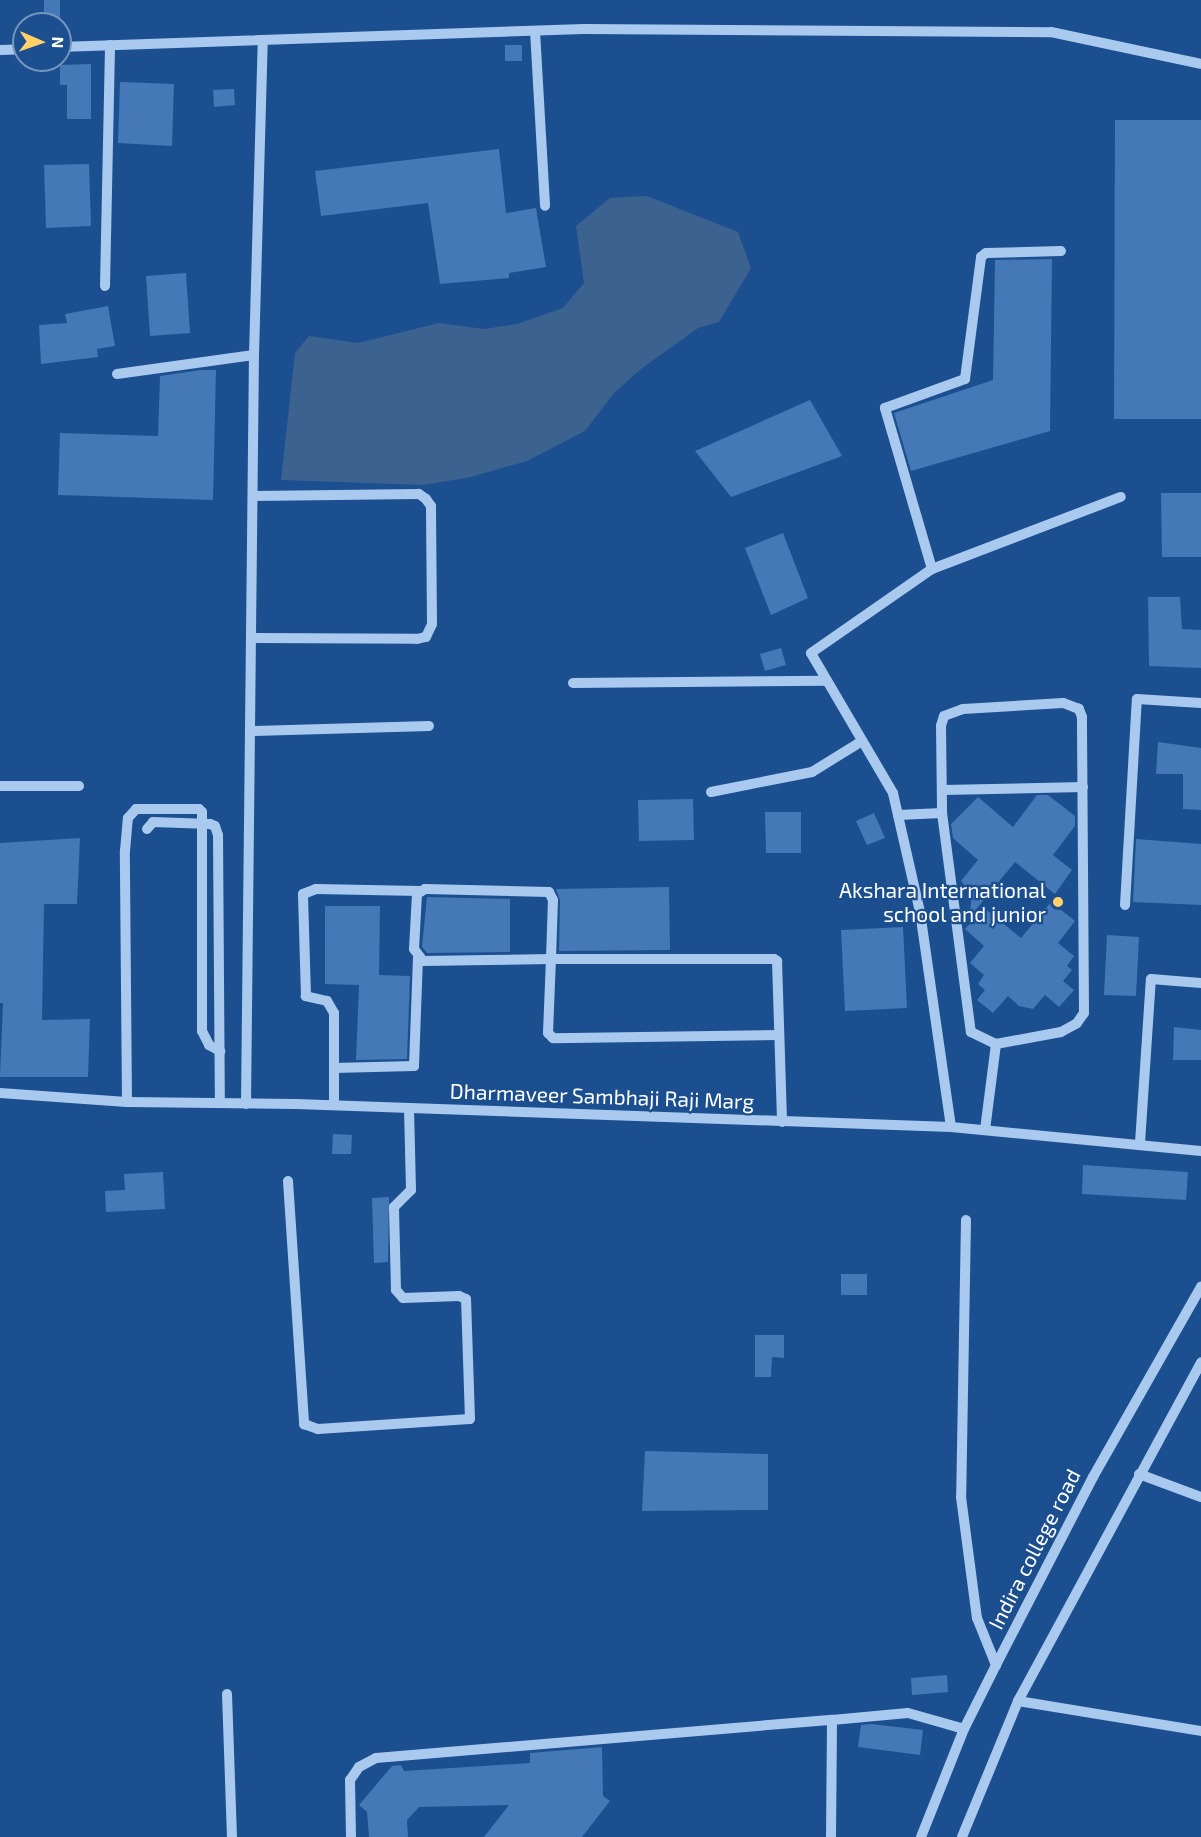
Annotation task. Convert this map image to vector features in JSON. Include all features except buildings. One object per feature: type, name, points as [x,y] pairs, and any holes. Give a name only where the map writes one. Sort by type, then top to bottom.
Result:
[{"type":"street","points":[[535,31],[545,206]]},
{"type":"street","points":[[72,47],[535,31],[1051,32],[1201,64]]},
{"type":"street","points":[[246,1104],[254,355],[263,40]]},
{"type":"street","points":[[105,286],[110,45]]},
{"type":"street","points":[[932,569],[885,408],[965,379],[981,257],[986,252],[1061,250]]},
{"type":"street","points":[[117,374],[254,355]]},
{"type":"street","points":[[251,638],[417,639],[426,637],[432,624],[431,506],[426,499],[419,494],[253,496]]},
{"type":"street","points":[[951,1127],[920,912],[893,793],[811,653],[932,569],[1121,497]]},
{"type":"street","points":[[573,683],[827,681]]},
{"type":"street","points":[[1125,905],[1137,699],[1201,703]]},
{"type":"street","points":[[1063,703],[1079,709],[1082,717],[1084,1012],[1077,1023],[1061,1032],[996,1044],[971,1032],[942,813],[942,790],[944,716],[963,709],[1063,703]]},
{"type":"street","points":[[250,731],[429,726]]},
{"type":"street","points":[[711,792],[812,772],[862,741]]},
{"type":"street","points":[[0,786],[79,786]]},
{"type":"street","points":[[942,790],[1083,787]]},
{"type":"street","points":[[127,1102],[128,818],[136,809],[199,809],[202,824],[202,1031],[209,1045],[219,1051]]},
{"type":"street","points":[[898,815],[942,813]]},
{"type":"street","points":[[147,829],[153,822],[202,824],[215,826],[218,835],[220,1103]]},
{"type":"street","points":[[334,1105],[334,1013],[327,1001],[306,996],[303,984],[303,894],[316,889],[420,891],[546,889],[553,900],[548,1033],[553,1038],[779,1035]]},
{"type":"street","points":[[334,1068],[414,1066],[418,958],[414,939],[415,900],[420,891]]},
{"type":"street","points":[[418,958],[774,959],[778,965],[782,1122]]},
{"type":"street","points":[[1140,1143],[1152,979],[1201,983]]},
{"type":"street","points":[[985,1130],[996,1044]]},
{"type":"street","name":"Dharmaveer Sambhaji Raji Marg","points":[[0,1093],[127,1102],[334,1105],[951,1127],[1201,1150]]},
{"type":"street","points":[[288,1181],[304,1424],[318,1429],[470,1419],[466,1299],[459,1296],[403,1298],[396,1290],[394,1207],[411,1190],[409,1108]]},
{"type":"street","points":[[966,1220],[961,1497],[977,1618],[996,1665]]},
{"type":"street","name":"Indira college road","points":[[921,1837],[964,1730],[996,1665],[1093,1477],[1201,1287]]},
{"type":"street","points":[[962,1837],[1018,1701],[1201,1362]]},
{"type":"street","points":[[1139,1474],[1201,1497]]},
{"type":"street","points":[[227,1694],[232,1837]]},
{"type":"street","points":[[1018,1701],[1201,1731]]},
{"type":"street","points":[[351,1837],[350,1780],[359,1767],[376,1758],[908,1713],[964,1730]]},
{"type":"street","points":[[831,1837],[832,1720]]},
{"type":"water","points":[[647,196],[738,232],[751,268],[719,322],[698,328],[641,369],[614,393],[585,431],[527,461],[471,477],[423,485],[281,480],[295,353],[309,336],[358,343],[439,323],[484,329],[517,324],[563,308],[584,283],[576,226],[610,198]]},
{"type":"place","name":"Akshara International school and junior","points":[[1058,902]]}]
